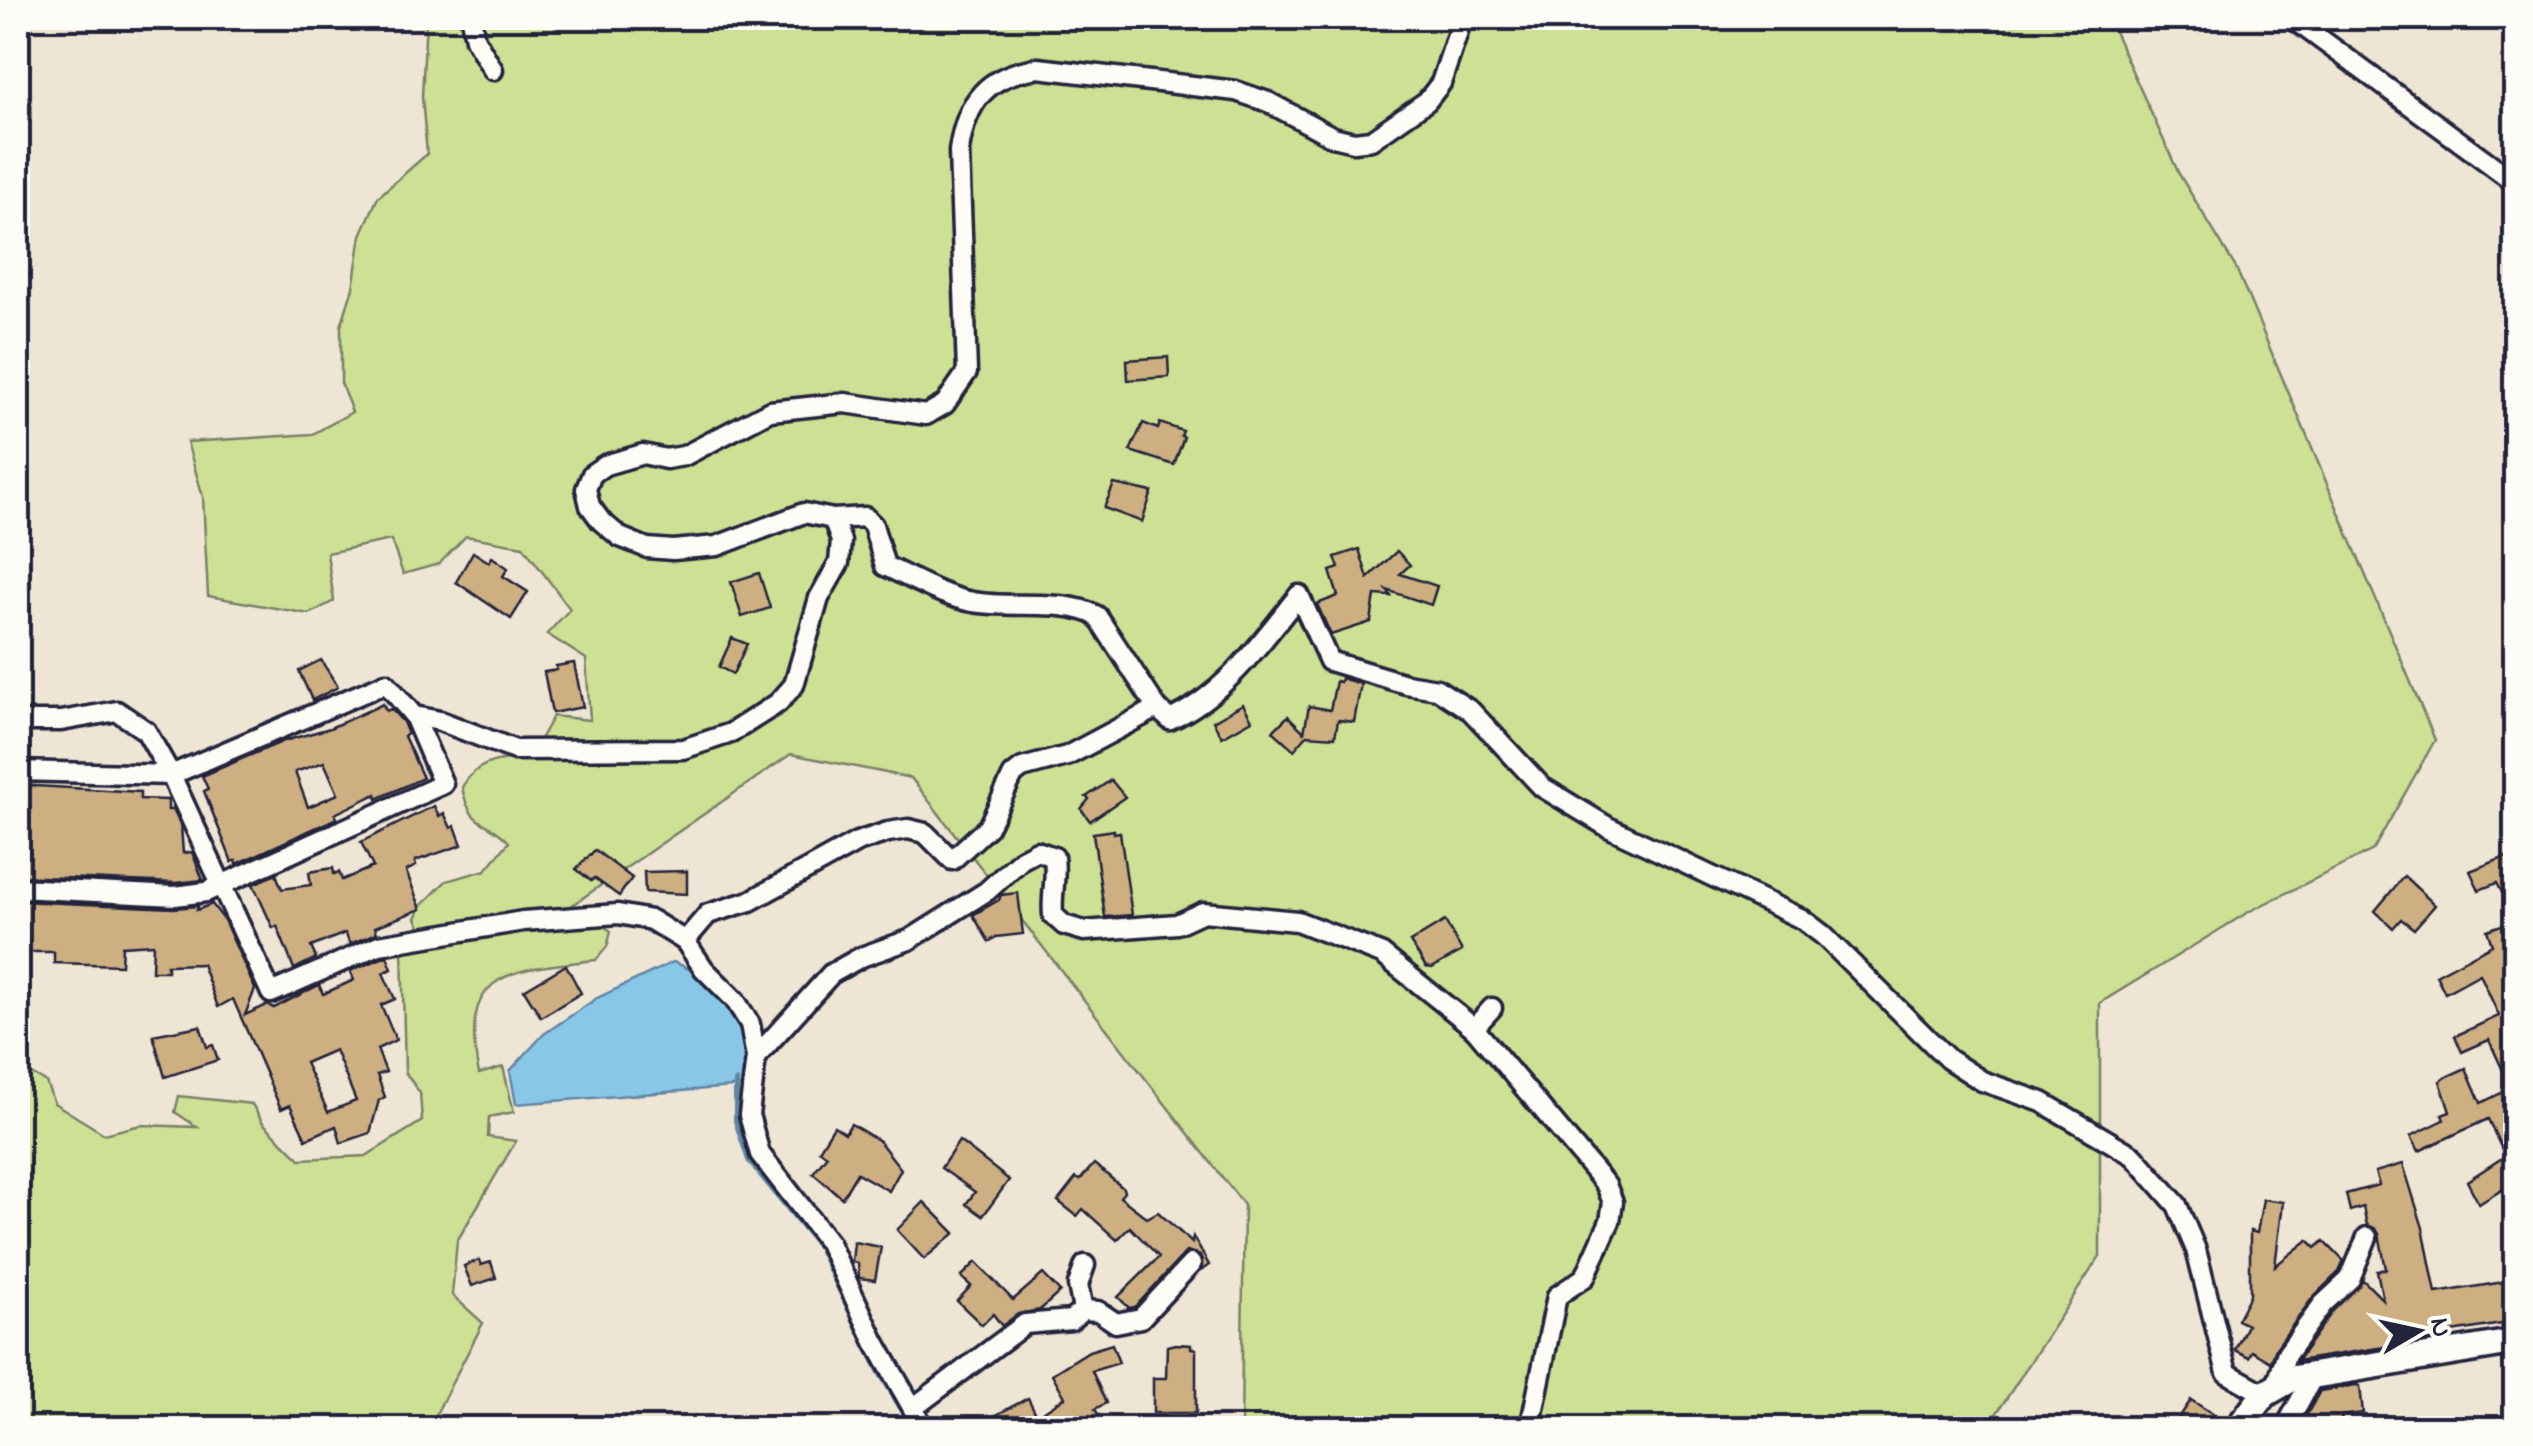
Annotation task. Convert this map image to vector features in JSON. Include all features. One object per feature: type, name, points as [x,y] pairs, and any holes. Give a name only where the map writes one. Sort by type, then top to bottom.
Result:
[{"type":"main road","points":[[2238,1428],[2270,1390],[2314,1375],[2516,1342]]},
{"type":"street","points":[[471,18],[475,39],[493,70]]},
{"type":"street","points":[[1459,18],[1441,83],[1428,102],[1371,140],[1354,142],[1333,137],[1268,102],[1236,91],[1038,68],[1010,72],[990,84],[962,126],[959,151],[967,372],[946,404],[926,415],[845,404],[770,411],[684,456],[666,459],[643,454],[605,465],[592,474],[586,490],[590,506],[620,537],[647,548],[673,550],[717,546],[804,513],[833,519],[865,517],[873,525],[884,566],[968,602],[1084,608],[1097,616],[1157,708],[1170,720],[1187,712],[1236,673],[1299,596],[1328,662],[1437,689],[1472,711],[1542,787],[1608,827],[1802,919],[1948,1059],[1982,1081],[2060,1111],[2134,1156],[2178,1204],[2196,1250],[2228,1373],[2270,1390],[2286,1355],[2323,1304],[2350,1279],[2367,1237]]},
{"type":"street","points":[[2292,18],[2516,183]]},
{"type":"street","points":[[414,716],[440,721],[515,750],[682,750],[731,733],[778,703],[794,685],[820,598],[839,563],[841,542],[833,519]]},
{"type":"street","points":[[18,772],[172,774],[386,683],[414,716],[443,784],[221,888],[175,896],[18,888]]},
{"type":"street","points":[[685,941],[708,914],[750,901],[857,842],[888,832],[908,829],[925,833],[952,860],[988,827],[1013,775],[1022,768],[1067,756],[1157,708]]},
{"type":"street","points":[[18,721],[61,721],[117,711],[146,731],[172,774],[271,993],[379,945],[522,921],[618,914],[652,920],[685,941],[750,1024],[756,1057],[749,1115],[760,1154],[830,1244],[876,1342],[924,1428]]},
{"type":"street","points":[[756,1057],[831,974],[909,940],[987,891],[1022,859],[1037,851],[1054,857],[1053,915],[1064,925],[1084,932],[1177,924],[1203,912],[1297,921],[1382,954],[1474,1028],[1606,1185],[1613,1202],[1610,1221],[1585,1277],[1558,1296],[1530,1428]]},
{"type":"street","points":[[1474,1028],[1492,1008]]},
{"type":"street","points":[[913,1408],[1025,1324],[1071,1320],[1083,1310],[1098,1311],[1116,1323],[1142,1318],[1191,1264]]},
{"type":"street","points":[[1083,1310],[1078,1285],[1084,1265]]},
{"type":"street","points":[[2285,1428],[2314,1375]]},
{"type":"green space","points":[[426,18],[2108,18],[2179,174],[2236,268],[2435,740],[2373,850],[2250,911],[2100,1003],[2100,1256],[1987,1428],[1241,1428],[1244,1205],[911,778],[791,754],[568,908],[423,933],[416,918],[422,905],[446,881],[486,870],[509,842],[474,817],[462,787],[468,778],[491,763],[530,757],[553,716],[590,720],[586,659],[547,634],[570,609],[523,546],[466,536],[439,564],[403,574],[391,540],[327,553],[334,601],[309,614],[208,596],[203,497],[187,442],[313,434],[352,412],[341,383],[341,326],[353,288],[361,235],[378,197],[427,154],[422,97]]},
{"type":"green space","points":[[561,923],[600,924],[611,931],[607,947],[596,960],[539,967],[498,981],[484,994],[476,1013],[474,1039],[479,1074],[503,1067],[514,1112],[489,1117],[488,1137],[516,1141],[457,1241],[452,1295],[483,1323],[436,1414],[444,1428],[18,1428],[18,1074],[26,1071],[46,1082],[54,1103],[104,1134],[141,1125],[197,1127],[175,1112],[179,1096],[252,1104],[263,1123],[300,1159],[366,1156],[422,1121],[420,1093],[405,1072],[402,948]]},
{"type":"water","points":[[673,962],[706,982],[733,1014],[746,1049],[744,1086],[516,1104],[510,1071],[544,1034],[597,998]]},
{"type":"building","points":[[1168,357],[1169,377],[1128,380],[1127,360]]},
{"type":"building","points":[[1143,423],[1158,429],[1160,423],[1183,431],[1174,465],[1130,451]]},
{"type":"building","points":[[1114,484],[1152,492],[1142,522],[1104,508]]},
{"type":"building","points":[[1359,549],[1368,578],[1397,551],[1410,565],[1400,574],[1437,586],[1431,605],[1387,590],[1391,596],[1375,595],[1371,622],[1331,635],[1317,604],[1338,596],[1330,571],[1339,568],[1335,557]]},
{"type":"building","points":[[473,552],[489,562],[492,557],[508,568],[503,576],[528,592],[511,619],[456,582]]},
{"type":"building","points":[[759,573],[770,608],[742,617],[731,582]]},
{"type":"building","points":[[732,638],[747,644],[733,674],[719,667]]},
{"type":"building","points":[[321,660],[338,687],[312,700],[299,671]]},
{"type":"building","points":[[574,663],[583,707],[552,713],[544,672]]},
{"type":"building","points":[[1341,678],[1361,684],[1354,722],[1338,720],[1335,737],[1307,735],[1294,750],[1273,731],[1288,716],[1304,732],[1309,706],[1330,710],[1336,681]]},
{"type":"building","points":[[383,704],[386,711],[391,709],[403,722],[408,734],[404,736],[423,778],[377,799],[376,794],[335,814],[337,818],[237,864],[236,860],[232,862],[204,791],[208,789],[202,776],[284,741],[330,728]],"holes":[[[324,762],[338,794],[308,807],[295,772]]]},
{"type":"building","points":[[1243,704],[1252,720],[1222,737],[1213,721]]},
{"type":"building","points":[[1111,780],[1125,797],[1090,821],[1081,809],[1089,799],[1086,797]]},
{"type":"building","points":[[18,785],[140,792],[140,799],[168,800],[168,810],[173,810],[181,826],[183,853],[192,852],[203,880],[175,883],[19,876]]},
{"type":"building","points":[[434,806],[439,816],[444,813],[451,828],[455,826],[462,845],[415,861],[416,866],[406,871],[421,909],[375,927],[377,933],[350,944],[345,933],[311,947],[316,958],[294,969],[277,926],[273,928],[253,884],[276,874],[282,889],[311,885],[309,872],[333,868],[342,880],[373,867],[361,842]]},
{"type":"building","points":[[1120,832],[1132,915],[1105,917],[1093,833]]},
{"type":"building","points":[[595,850],[632,878],[619,896],[576,869]]},
{"type":"building","points":[[2516,855],[2516,919],[2497,883],[2479,890],[2470,871]]},
{"type":"building","points":[[687,871],[687,894],[645,892],[644,872]]},
{"type":"building","points":[[2404,876],[2435,905],[2414,929],[2401,919],[2393,928],[2375,911]]},
{"type":"building","points":[[1018,893],[1023,934],[996,937],[989,942],[973,915],[1001,895]]},
{"type":"building","points":[[18,901],[198,906],[197,910],[212,904],[224,920],[255,989],[245,1015],[267,1005],[274,1008],[319,985],[323,994],[354,980],[350,971],[387,956],[392,969],[383,973],[395,999],[381,1005],[396,1040],[377,1049],[386,1072],[377,1075],[385,1097],[379,1100],[370,1133],[341,1143],[336,1126],[306,1139],[290,1105],[281,1109],[233,999],[218,1007],[202,964],[167,965],[167,971],[152,971],[153,944],[122,946],[121,965],[54,963],[54,952],[18,952]],"holes":[[[335,1050],[356,1101],[328,1112],[305,1063]]]},
{"type":"building","points":[[2516,920],[2516,1181],[2479,1204],[2467,1181],[2505,1156],[2488,1119],[2419,1151],[2411,1136],[2444,1120],[2442,1115],[2450,1112],[2440,1081],[2448,1076],[2466,1068],[2481,1103],[2511,1088],[2489,1040],[2462,1052],[2455,1036],[2499,1016],[2480,974],[2445,993],[2436,975],[2492,945],[2487,930]]},
{"type":"building","points":[[1445,921],[1462,951],[1432,968],[1426,967],[1410,942]]},
{"type":"building","points":[[566,965],[581,993],[541,1017],[524,990]]},
{"type":"building","points":[[200,1026],[207,1047],[213,1045],[218,1060],[165,1077],[153,1035]]},
{"type":"building","points":[[851,1124],[879,1141],[901,1169],[889,1191],[857,1173],[842,1198],[813,1173],[827,1155],[819,1150],[834,1126],[845,1133]]},
{"type":"building","points":[[959,1141],[1009,1180],[983,1216],[966,1204],[975,1192],[941,1168]]},
{"type":"building","points":[[1094,1164],[1123,1188],[1120,1197],[1147,1218],[1158,1212],[1192,1243],[1193,1237],[1209,1265],[1202,1270],[1200,1256],[1186,1252],[1135,1307],[1129,1308],[1118,1297],[1159,1257],[1130,1227],[1117,1240],[1083,1209],[1077,1216],[1058,1201],[1076,1178],[1080,1180]]},
{"type":"building","points":[[2403,1164],[2423,1228],[2436,1293],[2516,1280],[2516,1326],[2502,1328],[2502,1324],[2297,1361],[2332,1312],[2363,1280],[2383,1300],[2377,1271],[2386,1269],[2379,1234],[2367,1225],[2363,1207],[2350,1211],[2346,1194],[2379,1185],[2375,1172]]},
{"type":"building","points":[[2263,1199],[2283,1202],[2275,1266],[2308,1240],[2316,1248],[2324,1241],[2344,1261],[2276,1348],[2271,1362],[2252,1351],[2249,1357],[2235,1350],[2247,1325],[2237,1320],[2250,1295],[2250,1231],[2257,1233]]},
{"type":"building","points":[[924,1202],[955,1233],[924,1259],[897,1230]]},
{"type":"building","points":[[854,1242],[881,1247],[875,1280],[859,1278],[858,1263],[852,1262]]},
{"type":"building","points":[[479,1260],[481,1265],[491,1262],[496,1278],[472,1286],[464,1266]]},
{"type":"building","points":[[976,1262],[1013,1300],[1043,1274],[1060,1292],[1040,1310],[1018,1314],[1002,1326],[993,1314],[982,1325],[957,1301],[971,1286],[961,1277]]},
{"type":"building","points":[[1112,1344],[1119,1363],[1092,1371],[1106,1403],[1095,1409],[1106,1428],[972,1428],[1028,1398],[1037,1416],[1065,1397],[1052,1374],[1089,1351]]},
{"type":"building","points":[[1167,1346],[1196,1349],[1196,1413],[1153,1413],[1153,1378],[1166,1378]]},
{"type":"building","points":[[2360,1386],[2363,1413],[2341,1416],[2343,1428],[2304,1428],[2304,1420],[2320,1391]]},
{"type":"building","points":[[2191,1400],[2224,1421],[2222,1428],[2172,1428]]},
{"type":"waterway","points":[[736,1082],[736,1121],[749,1160],[818,1245],[879,1371],[913,1428]]}]
